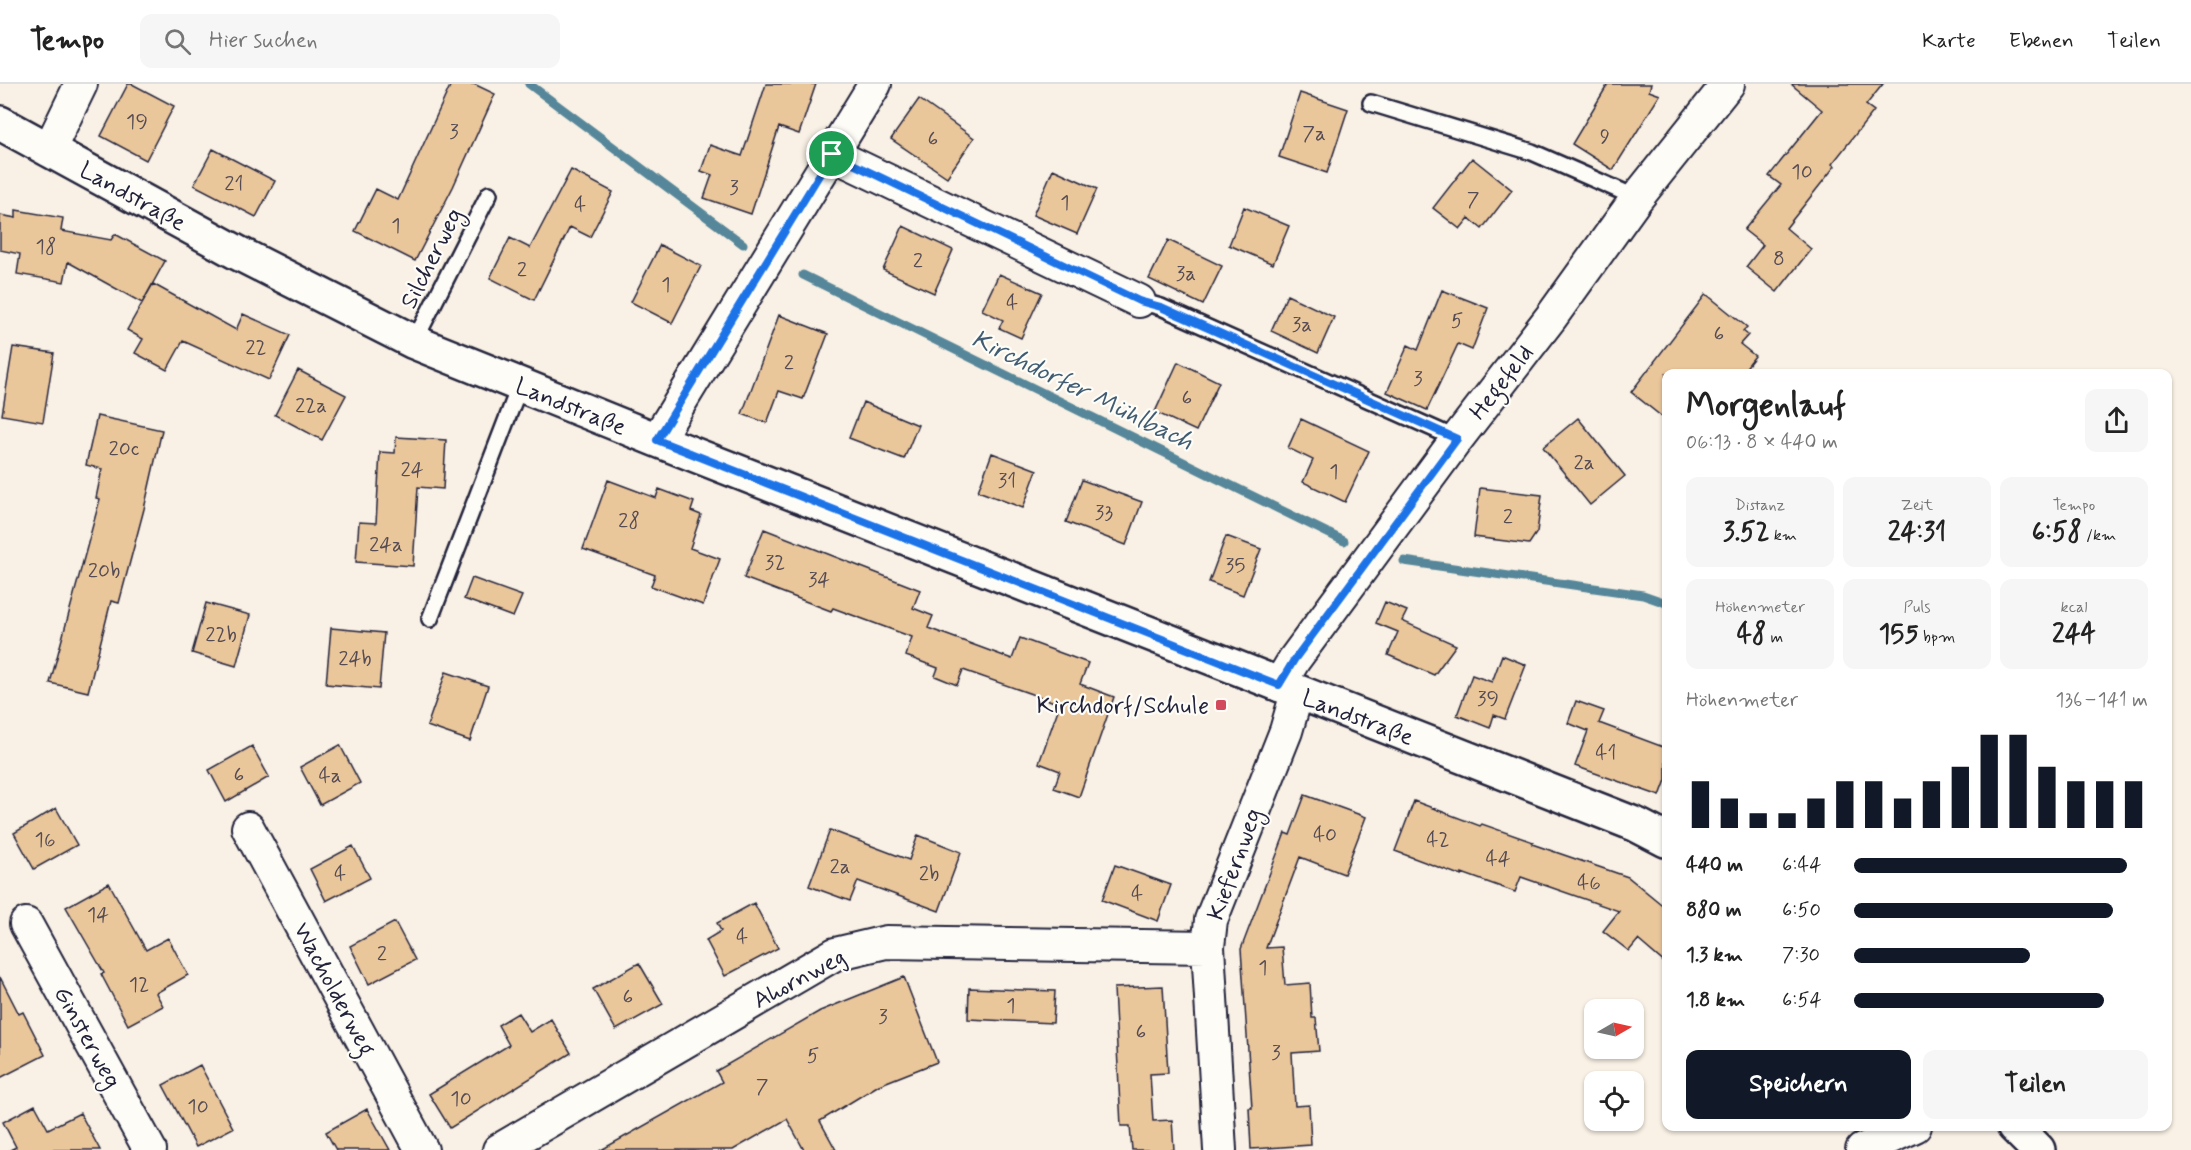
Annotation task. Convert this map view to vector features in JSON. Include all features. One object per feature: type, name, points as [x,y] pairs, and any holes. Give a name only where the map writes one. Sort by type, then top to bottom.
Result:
[{"type":"street","points":[[49,150],[81,84]]},
{"type":"street","points":[[657,440],[875,84]]},
{"type":"street","name":"Hegefeld","points":[[1288,689],[1294,660],[1457,439],[1552,316],[1637,198],[1728,84]]},
{"type":"street","name":"Landstraße","points":[[0,123],[238,253],[414,342],[657,440],[1626,821],[1662,838]]},
{"type":"street","points":[[832,154],[1139,301]]},
{"type":"street","name":"Kiefernweg","points":[[1220,1150],[1208,947],[1211,920],[1286,730],[1288,689]]},
{"type":"street","name":"Wacholderweg","points":[[248,828],[422,1150]]},
{"type":"street","name":"Ginsterweg","points":[[26,924],[150,1150]]},
{"type":"street","name":"Ahornweg","points":[[499,1150],[835,954],[886,942],[1208,947]]},
{"type":"street","points":[[1862,1150],[1904,1131]]},
{"type":"street","points":[[2019,1131],[2038,1150]]},
{"type":"lane","points":[[1371,103],[1532,152],[1637,198]]},
{"type":"lane","name":"Silcherweg","points":[[414,342],[489,194]]},
{"type":"lane","points":[[1139,301],[1161,307],[1457,439]]},
{"type":"lane","points":[[430,619],[520,385]]},
{"type":"building","points":[[128,84],[174,106],[146,160],[101,136]]},
{"type":"building","points":[[451,84],[474,84],[495,94],[453,187],[415,261],[355,231],[376,189],[398,200]]},
{"type":"building","points":[[766,84],[816,84],[799,134],[779,127],[751,214],[704,198],[712,175],[701,171],[710,145],[742,156]]},
{"type":"building","points":[[1608,84],[1651,84],[1649,91],[1660,95],[1613,170],[1572,144]]},
{"type":"building","points":[[1791,84],[1883,84],[1866,105],[1874,111],[1832,164],[1835,166],[1786,228],[1811,249],[1777,292],[1746,267],[1763,245],[1744,230],[1781,185],[1769,176],[1822,110]]},
{"type":"building","points":[[1300,93],[1348,109],[1327,173],[1279,157]]},
{"type":"building","points":[[919,99],[974,138],[947,177],[891,139]]},
{"type":"building","points":[[213,149],[275,181],[256,217],[194,185]]},
{"type":"building","points":[[1472,158],[1512,190],[1482,229],[1469,218],[1460,229],[1433,208]]},
{"type":"building","points":[[1053,169],[1097,189],[1077,234],[1033,215]]},
{"type":"building","points":[[571,170],[613,192],[590,237],[570,227],[534,300],[490,278],[510,238],[530,248]]},
{"type":"building","points":[[1244,207],[1289,226],[1273,264],[1229,245]]},
{"type":"building","points":[[16,210],[63,218],[61,231],[111,240],[115,234],[165,261],[142,303],[68,262],[64,282],[17,274],[20,254],[0,250],[0,215],[16,218]]},
{"type":"building","points":[[903,226],[953,250],[934,293],[883,270]]},
{"type":"building","points":[[1168,240],[1222,266],[1203,305],[1149,279]]},
{"type":"building","points":[[660,245],[701,266],[672,323],[631,302]]},
{"type":"building","points":[[999,274],[1042,293],[1021,338],[999,328],[1003,320],[982,310]]},
{"type":"building","points":[[153,284],[236,330],[243,314],[290,335],[269,380],[183,341],[167,370],[135,353],[143,339],[127,330]]},
{"type":"building","points":[[1442,290],[1488,308],[1472,350],[1458,344],[1427,410],[1387,392],[1408,345],[1418,350]]},
{"type":"building","points":[[1706,294],[1747,327],[1743,331],[1748,335],[1740,344],[1755,356],[1745,369],[1662,369],[1662,417],[1631,392]]},
{"type":"building","points":[[1287,295],[1334,317],[1318,353],[1271,331]]},
{"type":"building","points":[[779,315],[828,334],[803,399],[779,391],[767,423],[742,414]]},
{"type":"building","points":[[13,347],[54,353],[43,422],[2,415]]},
{"type":"building","points":[[1178,362],[1219,382],[1196,431],[1155,412]]},
{"type":"building","points":[[298,370],[346,395],[322,440],[275,415]]},
{"type":"building","points":[[863,402],[918,425],[904,459],[849,438]]},
{"type":"building","points":[[97,416],[162,430],[119,603],[111,601],[88,692],[50,683],[100,499],[96,498],[102,469],[86,465]]},
{"type":"building","points":[[1578,418],[1625,476],[1590,505],[1543,447]]},
{"type":"building","points":[[1301,419],[1369,451],[1345,502],[1303,482],[1313,460],[1288,448]]},
{"type":"building","points":[[396,437],[446,440],[443,489],[418,487],[413,566],[356,562],[359,522],[376,523],[380,452],[395,453]]},
{"type":"building","points":[[992,453],[1037,470],[1023,508],[978,491]]},
{"type":"building","points":[[608,480],[656,498],[659,489],[694,502],[691,511],[701,515],[690,548],[720,559],[703,605],[651,586],[655,575],[583,549]]},
{"type":"building","points":[[1082,480],[1142,502],[1126,545],[1066,522]]},
{"type":"building","points":[[1480,488],[1542,495],[1537,532],[1529,544],[1474,537]]},
{"type":"building","points":[[764,529],[920,590],[913,608],[933,616],[928,628],[1012,659],[1020,638],[1088,663],[1080,684],[1114,697],[1079,797],[1054,788],[1060,771],[1039,763],[1060,704],[963,670],[957,685],[935,676],[938,668],[906,656],[912,637],[833,608],[831,611],[744,578]]},
{"type":"building","points":[[1226,536],[1261,549],[1243,595],[1209,582]]},
{"type":"building","points":[[472,578],[522,596],[513,617],[464,599]]},
{"type":"building","points":[[1385,602],[1407,611],[1402,621],[1456,645],[1434,675],[1388,655],[1398,632],[1376,623]]},
{"type":"building","points":[[206,603],[250,615],[236,666],[192,653]]},
{"type":"building","points":[[331,628],[384,633],[379,689],[326,684]]},
{"type":"building","points":[[1502,655],[1526,665],[1505,719],[1494,715],[1490,728],[1457,715],[1472,675],[1492,682]]},
{"type":"building","points":[[446,672],[488,686],[470,741],[427,726]]},
{"type":"building","points":[[1576,701],[1604,711],[1599,723],[1662,747],[1660,796],[1575,766],[1588,731],[1568,723]]},
{"type":"building","points":[[340,745],[360,783],[320,805],[300,767]]},
{"type":"building","points":[[252,746],[269,777],[226,802],[209,770]]},
{"type":"building","points":[[1305,795],[1366,817],[1344,874],[1300,857],[1266,948],[1282,947],[1285,985],[1310,983],[1312,1018],[1316,1018],[1319,1051],[1292,1053],[1295,1106],[1309,1105],[1311,1145],[1251,1149],[1249,1108],[1252,1108],[1241,949],[1285,833],[1290,835]]},
{"type":"building","points":[[1414,801],[1628,877],[1662,905],[1662,961],[1638,940],[1629,951],[1603,931],[1619,911],[1521,877],[1515,892],[1462,873],[1462,876],[1395,851]]},
{"type":"building","points":[[56,808],[77,845],[34,869],[14,833]]},
{"type":"building","points":[[830,830],[909,860],[918,835],[961,852],[939,911],[858,881],[850,901],[809,886]]},
{"type":"building","points":[[353,846],[370,878],[326,901],[310,869]]},
{"type":"building","points":[[1115,865],[1171,885],[1158,921],[1102,900]]},
{"type":"building","points":[[109,883],[146,950],[168,938],[188,975],[156,993],[163,1006],[128,1025],[101,974],[104,973],[66,907]]},
{"type":"building","points":[[754,903],[778,948],[725,976],[706,940],[721,931],[717,923]]},
{"type":"building","points":[[395,922],[415,960],[369,984],[350,946]]},
{"type":"building","points":[[639,963],[663,1004],[616,1030],[593,989]]},
{"type":"building","points":[[0,977],[19,1014],[23,1012],[45,1055],[0,1078]]},
{"type":"building","points":[[904,977],[937,1062],[879,1085],[820,1121],[836,1150],[804,1150],[787,1119],[733,1150],[601,1150],[722,1082],[716,1071],[820,1011]]},
{"type":"building","points":[[1163,986],[1168,1073],[1150,1074],[1153,1121],[1172,1120],[1174,1150],[1132,1150],[1130,1126],[1121,1126],[1114,988]]},
{"type":"building","points":[[969,988],[1055,991],[1053,1023],[968,1019]]},
{"type":"building","points":[[518,1013],[530,1032],[551,1019],[571,1053],[450,1128],[429,1094],[509,1045],[498,1025]]},
{"type":"building","points":[[200,1065],[233,1128],[196,1147],[163,1085]]},
{"type":"building","points":[[35,1105],[48,1129],[80,1113],[100,1150],[10,1150],[16,1147],[3,1122]]},
{"type":"building","points":[[367,1109],[390,1150],[336,1150],[326,1132]]},
{"type":"waterway","name":"Kirchdorfer Mühlbach","points":[[529,84],[743,244]]},
{"type":"waterway","name":"Kirchdorfer Mühlbach","points":[[803,275],[1344,541]]},
{"type":"waterway","name":"Kirchdorfer Mühlbach","points":[[1404,561],[1643,595],[1662,602]]},
{"type":"place","name":"Kirchdorf/Schule","points":[[1221,705]]},
{"type":"route","points":[[832,154],[1139,301],[1161,307],[1457,439],[1294,660],[1279,685],[657,440],[832,154]]}]
